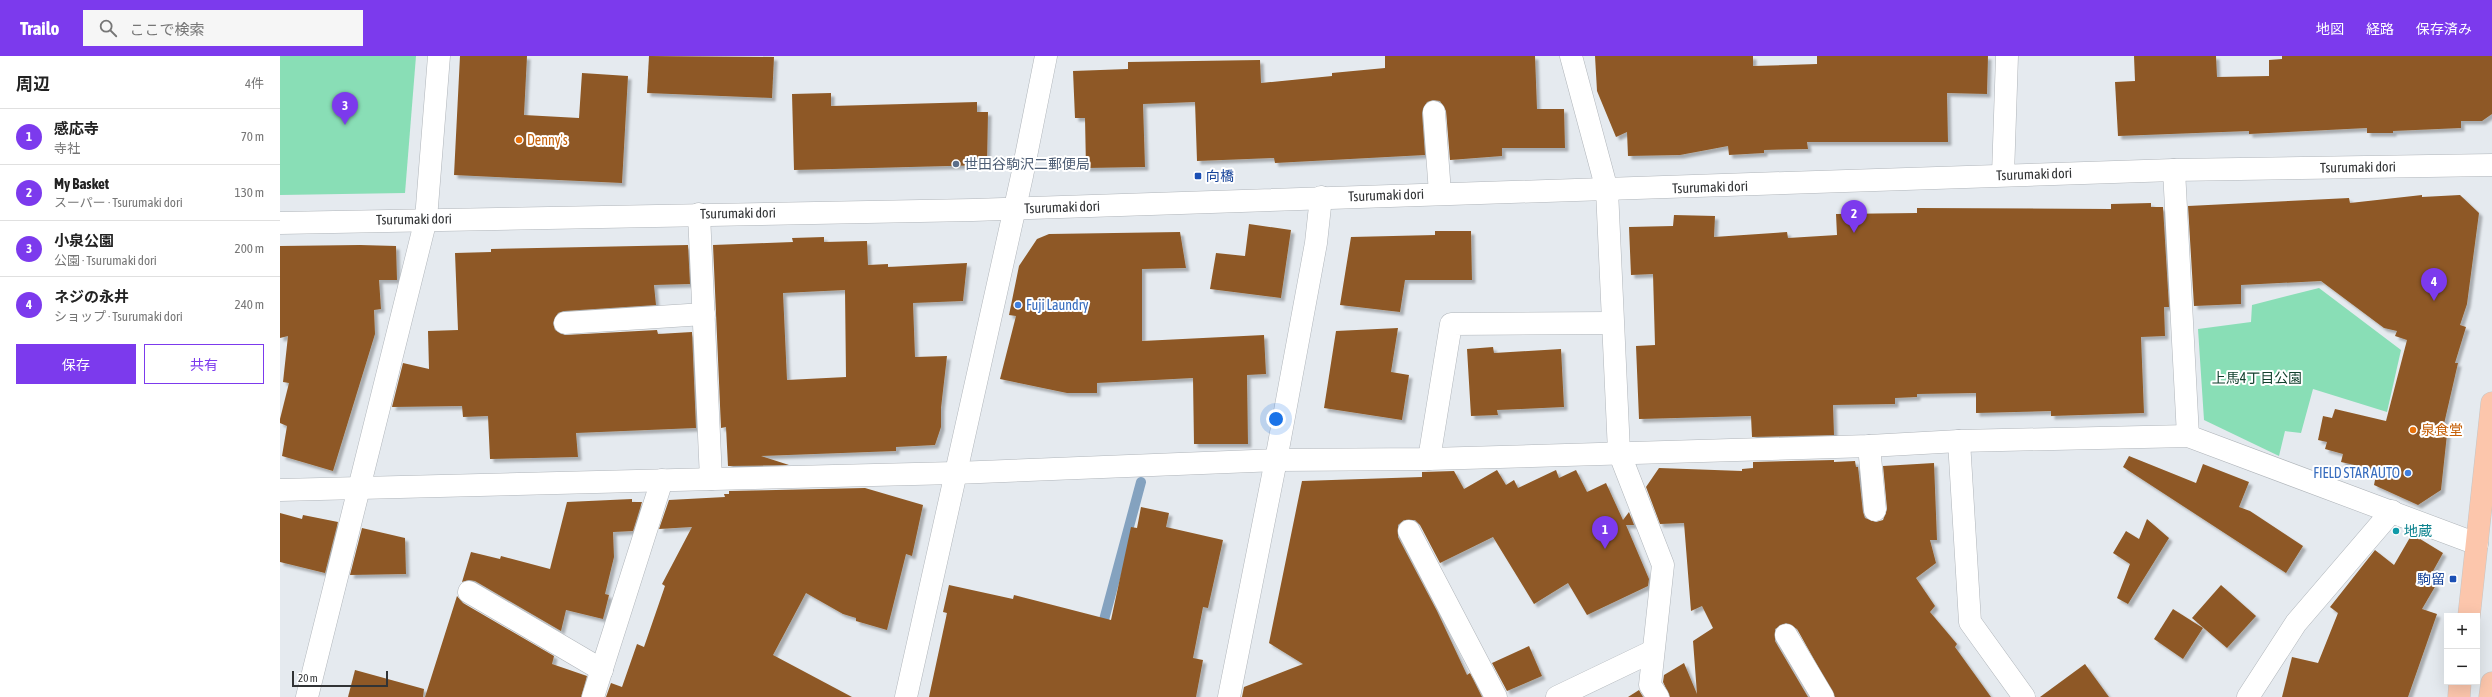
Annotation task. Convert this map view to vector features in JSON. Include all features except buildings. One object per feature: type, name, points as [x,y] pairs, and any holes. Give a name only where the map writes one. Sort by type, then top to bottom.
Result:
[{"type":"main road","points":[[2468,613],[2492,403]]},
{"type":"main road","points":[[2490,697],[2492,683]]},
{"type":"main road","points":[[2459,697],[2460,685]]},
{"type":"street","points":[[307,697],[426,219],[439,56]]},
{"type":"street","points":[[906,697],[1015,209],[1046,56]]},
{"type":"street","points":[[1571,56],[1607,190],[1611,323],[1619,452],[1662,565],[1652,651],[1650,685],[1658,697]]},
{"type":"street","points":[[2003,175],[2007,56]]},
{"type":"street","points":[[1434,112],[1440,193]]},
{"type":"street","name":"Tsurumaki dori","points":[[280,223],[426,219],[1015,209],[1440,193],[1607,190],[2003,175],[2174,170],[2492,165]]},
{"type":"street","points":[[2174,170],[2188,436]]},
{"type":"street","points":[[1229,697],[1276,460],[1316,243],[1321,198]]},
{"type":"street","points":[[699,214],[711,479]]},
{"type":"street","points":[[565,323],[704,314]]},
{"type":"street","points":[[1429,459],[1451,324],[1611,323]]},
{"type":"street","points":[[280,490],[955,473],[1276,460],[1429,459],[1619,452],[1868,446],[1958,440],[2188,436],[2477,544]]},
{"type":"street","points":[[1958,440],[1970,622],[2024,697]]},
{"type":"street","points":[[1868,446],[1875,510]]},
{"type":"street","points":[[593,697],[662,480]]},
{"type":"street","points":[[2248,697],[2296,623],[2392,511]]},
{"type":"street","points":[[1408,531],[1496,697]]},
{"type":"street","points":[[469,592],[602,670]]},
{"type":"street","points":[[1786,635],[1823,697]]},
{"type":"street","points":[[1557,697],[1652,651]]},
{"type":"green space","points":[[280,56],[416,56],[405,193],[280,195]]},
{"type":"green space","name":"上馬4丁目公園","points":[[2319,288],[2401,350],[2387,412],[2313,389],[2301,433],[2285,431],[2279,456],[2204,420],[2198,329],[2251,322],[2252,305]]},
{"type":"waterway","points":[[1101,631],[1141,482]]},
{"type":"place","name":"小泉公園","points":[[345,125]]},
{"type":"place","name":"Denny's","points":[[519,140]]},
{"type":"place","name":"世田谷駒沢二郵便局","points":[[956,164]]},
{"type":"place","name":"向橋","points":[[1198,176]]},
{"type":"place","name":"My Basket","points":[[1854,233]]},
{"type":"place","name":"ネジの永井","points":[[2434,301]]},
{"type":"place","name":"Fuji Laundry","points":[[1018,305]]},
{"type":"place","name":"泉食堂","points":[[2413,430]]},
{"type":"place","name":"FIELD STAR AUTO","points":[[2408,473]]},
{"type":"place","name":"地蔵","points":[[2396,531]]},
{"type":"place","name":"感応寺","points":[[1605,549]]},
{"type":"place","name":"駒留","points":[[2453,579]]}]
